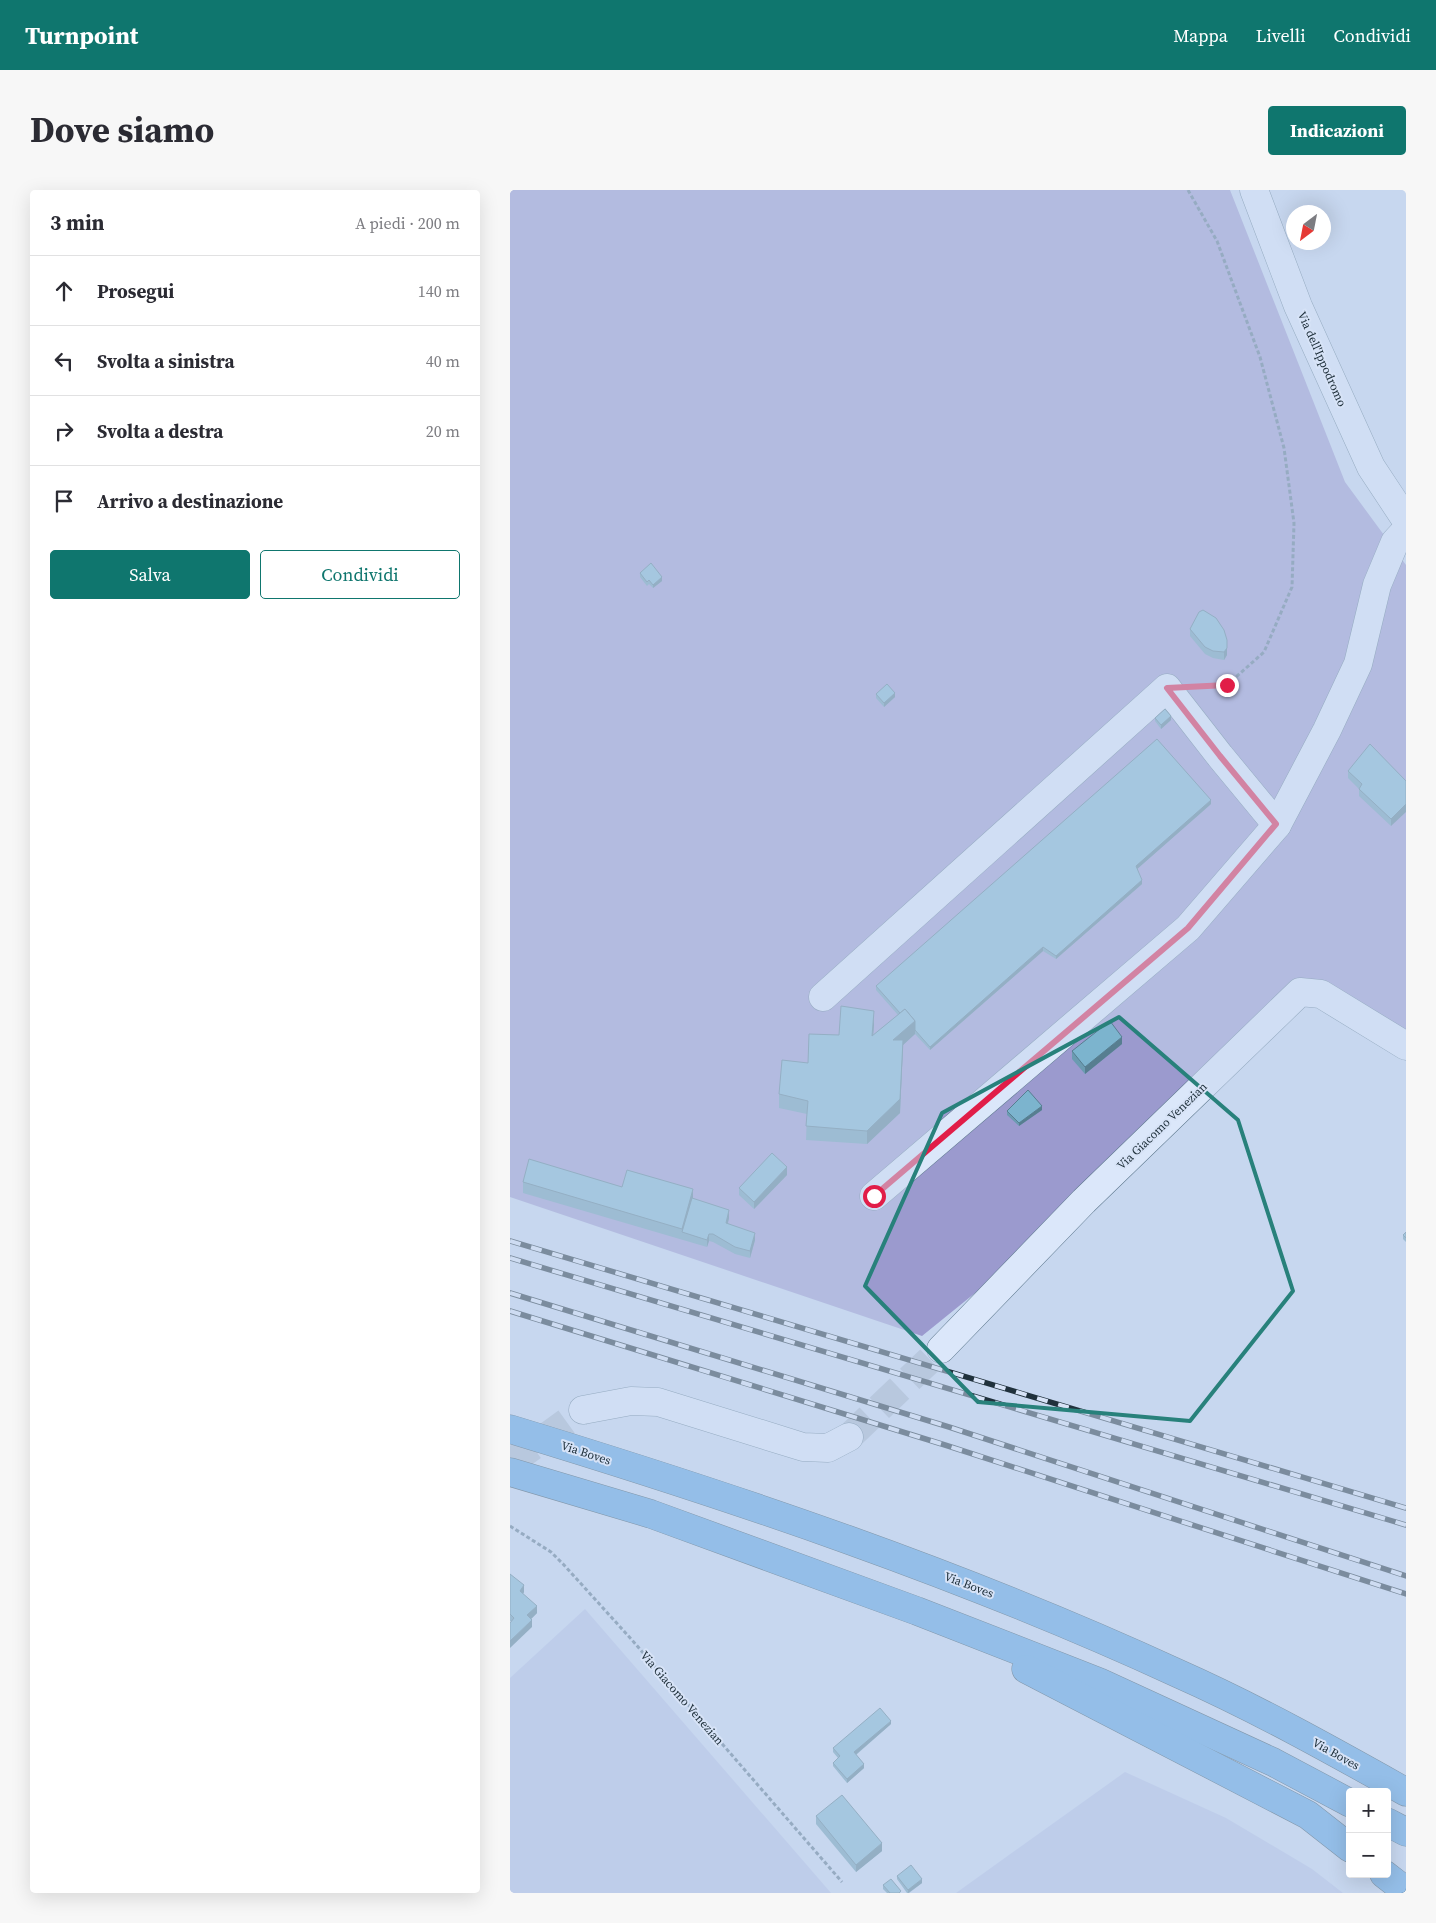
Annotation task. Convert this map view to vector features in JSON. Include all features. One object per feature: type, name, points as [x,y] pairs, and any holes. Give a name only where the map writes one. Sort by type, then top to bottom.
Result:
[{"type":"highway","name":"Via Boves","points":[[510,1429],[717,1495],[874,1549],[1057,1620],[1250,1707],[1406,1792]]},
{"type":"highway","points":[[510,1472],[651,1514],[917,1611],[1099,1682],[1273,1762],[1346,1801]]},
{"type":"highway","points":[[917,1611],[1087,1702],[1308,1815],[1346,1845]]},
{"type":"highway","points":[[1391,1824],[1406,1832]]},
{"type":"highway","points":[[1389,1878],[1406,1891]]},
{"type":"street","name":"Via dell'Ippodromo","points":[[1254,190],[1298,306],[1371,467],[1406,520]]},
{"type":"street","points":[[874,1196],[1188,928],[1276,824],[1328,730],[1358,664],[1377,585],[1395,542],[1406,530]]},
{"type":"street","points":[[824,997],[1167,688],[1276,824]]},
{"type":"street","name":"Via Giacomo Venezian","points":[[942,1348],[1084,1202],[1300,992],[1321,994],[1406,1046]]},
{"type":"street","points":[[583,1410],[631,1401],[658,1402],[803,1447],[828,1448],[849,1437]]},
{"type":"path","points":[[1167,688],[1227,685],[1264,652],[1292,587],[1294,523],[1284,448],[1260,357],[1218,241],[1188,190]]},
{"type":"path","name":"Via Giacomo Venezian","points":[[510,1526],[551,1552],[564,1565],[632,1640],[842,1882]]},
{"type":"highlighted area","points":[[1119,1017],[1238,1120],[1293,1291],[1190,1421],[978,1402],[865,1286],[942,1113]]},
{"type":"shaded area","points":[[510,190],[1230,190],[1345,482],[1406,565],[1406,1034],[1327,986],[1133,1141],[1054,1212],[980,1289],[922,1336],[510,1197]]},
{"type":"shaded area","points":[[585,1609],[831,1893],[510,1893],[510,1678]]},
{"type":"shaded area","points":[[1125,1772],[1226,1818],[1312,1869],[1343,1893],[956,1893]]},
{"type":"building","points":[[651,563],[662,577],[653,585],[649,580],[647,582],[640,573]]},
{"type":"building","points":[[1203,610],[1216,618],[1224,630],[1227,648],[1224,652],[1213,651],[1205,647],[1190,629],[1199,612]]},
{"type":"building","points":[[887,684],[895,693],[884,703],[876,694]]},
{"type":"building","points":[[1165,709],[1171,716],[1161,725],[1155,718]]},
{"type":"building","points":[[1157,739],[1211,800],[1136,866],[1142,880],[1056,956],[1043,947],[930,1047],[915,1030],[915,1021],[905,1009],[900,1013],[876,986]]},
{"type":"building","points":[[1370,744],[1406,781],[1406,804],[1391,819],[1359,789],[1362,784],[1348,771]]},
{"type":"building","points":[[841,1006],[874,1011],[872,1036],[905,1009],[915,1021],[893,1040],[903,1040],[900,1099],[867,1131],[806,1126],[808,1101],[779,1094],[782,1060],[808,1063],[809,1034],[839,1035]]},
{"type":"building","points":[[1110,1021],[1122,1037],[1085,1067],[1072,1051]]},
{"type":"building","points":[[1028,1090],[1042,1106],[1019,1123],[1007,1111]]},
{"type":"building","points":[[772,1153],[787,1167],[754,1202],[739,1188]]},
{"type":"building","points":[[529,1159],[622,1187],[627,1170],[693,1189],[682,1229],[523,1182]]},
{"type":"building","points":[[692,1198],[729,1210],[726,1223],[755,1233],[750,1251],[735,1247],[713,1234],[709,1234],[707,1240],[682,1232]]},
{"type":"building","points":[[510,1574],[524,1585],[520,1591],[537,1606],[527,1615],[532,1620],[510,1641],[510,1623],[514,1618],[510,1614]]},
{"type":"building","points":[[880,1708],[891,1721],[854,1752],[864,1764],[847,1779],[833,1763],[840,1756],[833,1748]]},
{"type":"building","points":[[842,1795],[882,1843],[856,1865],[816,1816]]},
{"type":"building","points":[[911,1865],[922,1879],[908,1890],[897,1876]]},
{"type":"building","points":[[891,1879],[901,1891],[899,1893],[890,1893],[883,1885]]},
{"type":"tunnel","points":[[849,1437],[941,1349]]},
{"type":"tunnel","points":[[510,1463],[583,1410]]},
{"type":"railway","points":[[510,1241],[1406,1508]]},
{"type":"railway","points":[[510,1258],[1406,1525]]},
{"type":"railway","points":[[510,1293],[949,1427],[1406,1576]]},
{"type":"railway","points":[[510,1311],[945,1445],[1406,1594]]},
{"type":"route","points":[[874,1196],[1188,928],[1276,824],[1167,688],[1227,685]]}]
